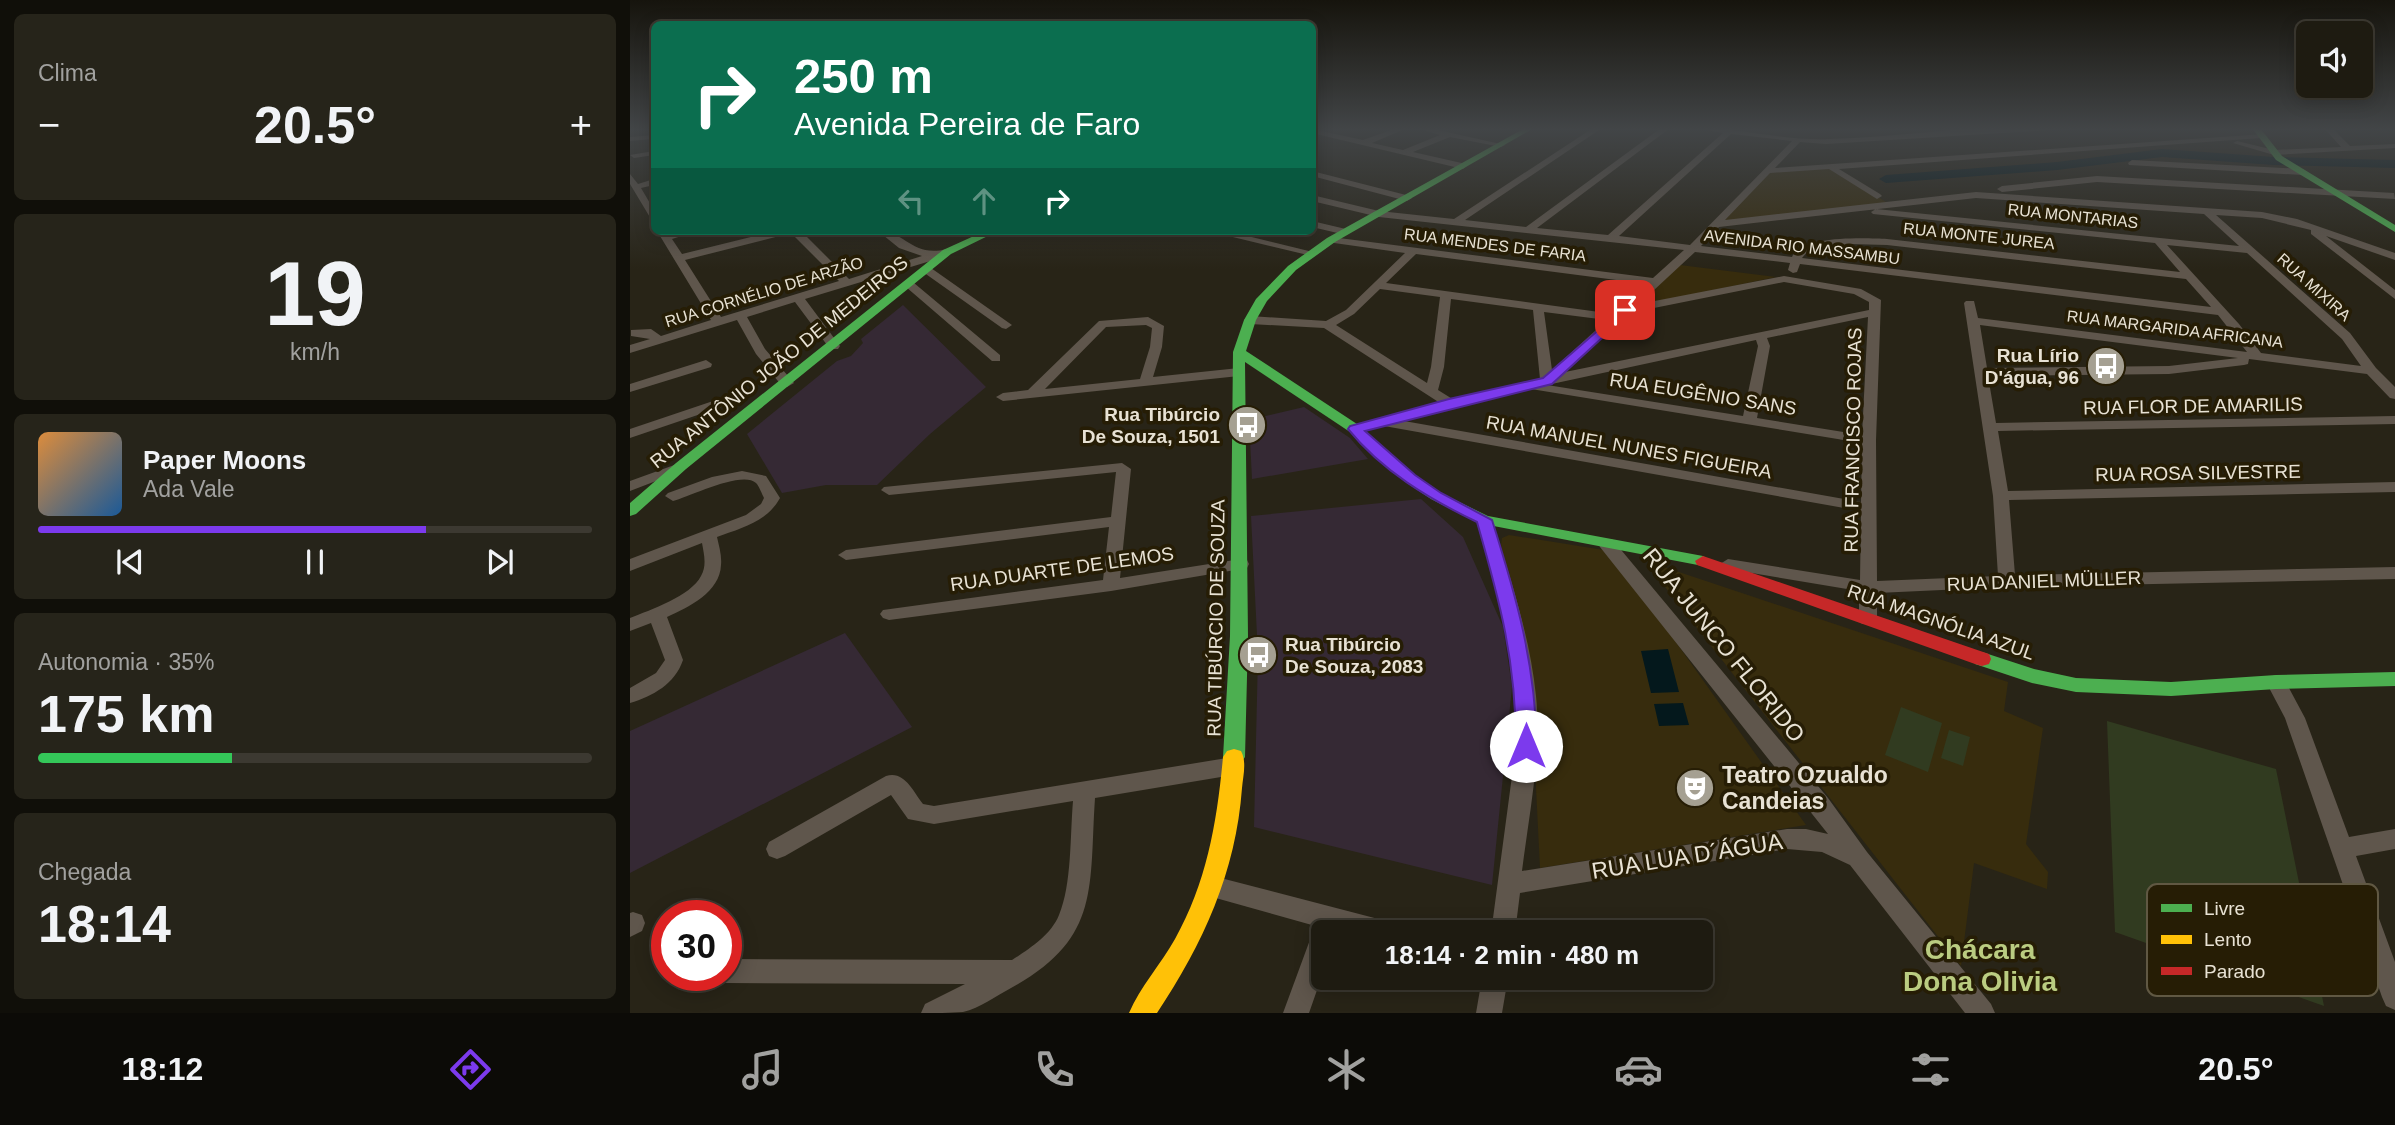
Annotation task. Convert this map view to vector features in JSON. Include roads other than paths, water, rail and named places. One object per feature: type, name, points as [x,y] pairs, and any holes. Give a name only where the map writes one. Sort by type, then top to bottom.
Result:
[{"type":"main road","name":"RUA TIBÚRCIO DE SOUZA","points":[[1142,1013],[1195,932],[1213,887],[1229,825],[1241,564],[1239,352],[1250,320],[1275,284],[1312,253],[1447,175]]},
{"type":"main road","points":[[2309,175],[2392,226]]},
{"type":"main road","name":"RUA ANTÔNIO JOÃO DE MEDEIROS","points":[[630,510],[681,466],[910,285],[936,260],[985,235]]},
{"type":"main road","points":[[1239,352],[1355,429],[1409,478],[1436,496],[1484,520]]},
{"type":"main road","name":"RUA MAGNÓLIA AZUL","points":[[1484,520],[1695,558],[2032,676],[2076,685],[2171,689],[2276,682],[2395,679]]},
{"type":"street","points":[[1321,175],[1407,198]]},
{"type":"street","points":[[1456,222],[1527,175]]},
{"type":"street","points":[[1528,230],[1602,175]]},
{"type":"street","points":[[1610,239],[1681,175]]},
{"type":"street","points":[[1548,381],[1692,249],[1764,175]]},
{"type":"street","points":[[1844,175],[1877,196]]},
{"type":"street","points":[[630,177],[651,206]]},
{"type":"street","points":[[1717,224],[2097,179],[2394,196]]},
{"type":"street","points":[[636,187],[651,184]]},
{"type":"street","points":[[1976,195],[2262,215],[2312,227],[2395,257]]},
{"type":"street","name":"AVENIDA RIO MASSAMBU","points":[[1316,199],[1379,214],[2221,312]]},
{"type":"street","name":"RUA MIXIRA","points":[[2205,209],[2346,337],[2371,371],[2395,396]]},
{"type":"street","name":"RUA MONTARIAS","points":[[1851,210],[2250,250]]},
{"type":"street","points":[[1316,225],[1346,232]]},
{"type":"street","points":[[2312,227],[2318,235],[2395,296]]},
{"type":"street","points":[[665,235],[718,322]]},
{"type":"street","points":[[679,258],[771,235]]},
{"type":"street","points":[[799,235],[847,284]]},
{"type":"street","points":[[888,235],[902,246],[936,260],[1006,325]]},
{"type":"street","points":[[1231,235],[1312,253]]},
{"type":"street","name":"RUA MENDES DE FARIA","points":[[1331,240],[1655,282]]},
{"type":"street","name":"RUA MONTE JUREA","points":[[1784,279],[1797,262],[1798,253],[1805,248],[1865,241],[2190,276]]},
{"type":"street","points":[[1983,372],[2169,370],[2218,366],[2257,357],[2158,241]]},
{"type":"street","points":[[1328,325],[1350,312],[1413,250]]},
{"type":"street","name":"RUA CORNÉLIO DE ARZÃO","points":[[636,347],[936,260]]},
{"type":"street","points":[[1377,285],[1538,307],[1621,314],[1784,279]]},
{"type":"street","name":"RUA FRANCISCO ROJAS","points":[[1784,279],[1870,295],[1875,300],[1869,440],[1868,620]]},
{"type":"street","points":[[910,285],[996,358]]},
{"type":"street","points":[[1431,390],[1439,371],[1441,312],[1446,295]]},
{"type":"street","points":[[798,298],[834,346]]},
{"type":"street","points":[[1970,303],[2001,496],[2007,581]]},
{"type":"street","points":[[1538,307],[1548,381]]},
{"type":"street","points":[[1355,429],[1449,403],[1594,369],[1876,312]]},
{"type":"street","points":[[740,315],[760,351],[787,383]]},
{"type":"street","points":[[1250,320],[1328,325],[1449,403]]},
{"type":"street","points":[[1032,394],[1096,330],[1114,322],[1149,321],[1158,327],[1156,347],[1145,382]]},
{"type":"street","name":"RUA MARGARIDA AFRICANA","points":[[1975,321],[2371,371]]},
{"type":"street","points":[[636,347],[632,328],[650,333],[659,340]]},
{"type":"street","points":[[1749,421],[1764,346],[1760,334]]},
{"type":"street","points":[[1543,354],[1573,359],[1594,369]]},
{"type":"street","points":[[630,388],[706,364]]},
{"type":"street","points":[[1003,397],[1239,372]]},
{"type":"street","name":"RUA EUGÊNIO SANS","points":[[1530,386],[1869,440]]},
{"type":"street","points":[[630,434],[725,401]]},
{"type":"street","name":"RUA FLOR DE AMARILIS","points":[[1991,427],[2395,420]]},
{"type":"street","name":"RUA MANUEL NUNES FIGUEIRA","points":[[1381,422],[1870,508]]},
{"type":"street","points":[[630,486],[681,466]]},
{"type":"street","points":[[889,490],[1120,466],[1124,469],[1111,584]]},
{"type":"street","points":[[630,565],[709,537],[752,518],[767,508],[771,494],[761,479],[749,474],[734,476],[673,496]]},
{"type":"street","name":"RUA ROSA SILVESTRE","points":[[2001,496],[2395,487]]},
{"type":"street","points":[[1484,520],[1511,611],[1526,696],[1526,746],[1505,920]]},
{"type":"street","points":[[846,555],[1119,521]]},
{"type":"street","points":[[630,625],[689,597],[710,578],[714,566],[709,537]]},
{"type":"street","name":"RUA JUNCO FLORIDO","points":[[1606,543],[1820,805],[1977,1012]]},
{"type":"street","name":"RUA DANIEL MÜLLER","points":[[1695,558],[1870,587],[2007,581],[2395,573]]},
{"type":"street","name":"RUA DUARTE DE LEMOS","points":[[888,614],[1241,564]]},
{"type":"street","points":[[630,696],[656,683],[672,668],[674,660],[657,614]]},
{"type":"street","points":[[2276,682],[2295,718],[2354,884]]},
{"type":"street","points":[[777,849],[894,782],[916,812],[924,815],[1233,766]]},
{"type":"street","points":[[934,1013],[1013,972],[1049,948],[1059,937],[1072,913],[1084,790]]},
{"type":"street","name":"RUA LUA D´ÁGUA","points":[[1511,884],[1787,839],[1809,838],[1829,843],[1859,859]]},
{"type":"street","points":[[2341,848],[2395,839]]},
{"type":"street","points":[[1213,887],[1311,923]]},
{"type":"street","points":[[2378,951],[2395,998]]},
{"type":"street","points":[[742,971],[1013,972]]},
{"type":"street","points":[[1296,1013],[1311,971]]},
{"type":"street","points":[[1489,1013],[1493,990]]},
{"type":"waterway","points":[[1886,179],[1935,175]]},
{"type":"place","name":"Rua Lírio D'água, 96","points":[[2106,366]]},
{"type":"place","name":"Rua Tibúrcio De Souza, 1501","points":[[1247,425]]},
{"type":"place","name":"Rua Tibúrcio De Souza, 2083","points":[[1258,655]]},
{"type":"place","name":"Teatro Ozualdo Candeias","points":[[1695,788]]},
{"type":"district","name":"Chácara Dona Olivia","points":[[1980,965]]}]
